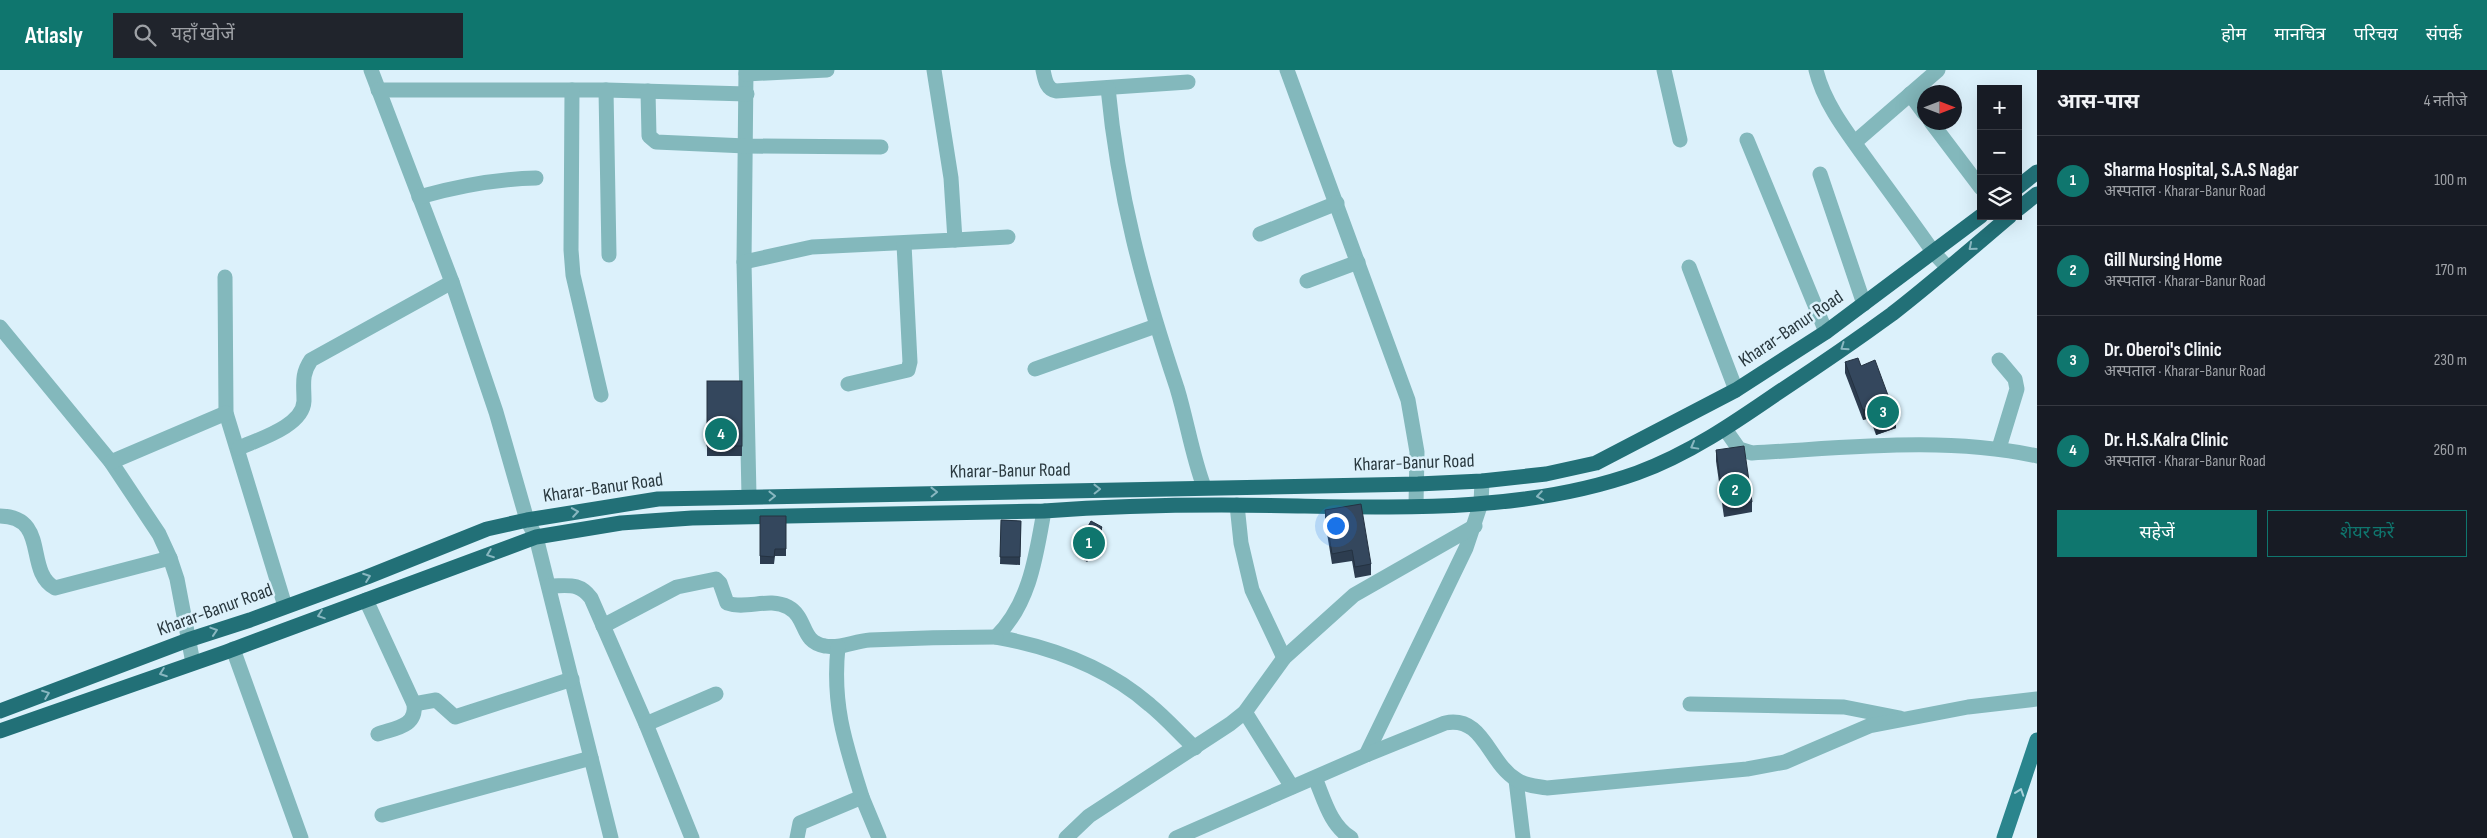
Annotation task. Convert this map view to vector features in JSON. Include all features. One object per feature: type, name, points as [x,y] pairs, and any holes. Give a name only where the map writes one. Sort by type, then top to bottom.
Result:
[{"type":"highway","points":[[2022,184],[2037,172]]},
{"type":"highway","points":[[2022,206],[2037,194]]},
{"type":"highway","name":"Kharar-Banur Road","points":[[0,710],[188,640],[250,620],[367,577],[487,529],[527,520],[658,499],[1418,484],[1482,481],[1546,474],[1596,463],[1736,390],[1826,332],[1977,219]]},
{"type":"highway","points":[[0,731],[229,651],[536,537],[621,523],[692,518],[1044,511],[1090,507],[1237,505],[1365,508],[1512,501],[1568,492],[1637,473],[1678,455],[1725,429],[1893,312],[2005,220]]},
{"type":"main road","points":[[2004,838],[2037,740]]},
{"type":"street","points":[[371,70],[452,282],[496,412],[527,520],[536,537],[611,838]]},
{"type":"street","points":[[749,496],[744,262],[746,72],[827,70]]},
{"type":"street","points":[[934,70],[951,178],[955,240]]},
{"type":"street","points":[[1043,70],[1047,84],[1052,90],[1188,82]]},
{"type":"street","points":[[1287,70],[1408,400],[1416,444],[1418,484],[1416,505]]},
{"type":"street","points":[[1664,70],[1680,140]]},
{"type":"street","points":[[1816,70],[1819,82],[1831,105],[1854,142],[1934,253],[1948,268]]},
{"type":"street","points":[[1854,142],[1938,70]]},
{"type":"street","points":[[1108,88],[1113,145],[1140,274],[1179,395],[1204,487]]},
{"type":"street","points":[[378,90],[606,90],[747,94]]},
{"type":"street","points":[[572,90],[570,250],[601,395]]},
{"type":"street","points":[[606,90],[609,255]]},
{"type":"street","points":[[648,91],[649,136],[656,142],[746,146],[881,147]]},
{"type":"street","points":[[1910,94],[1917,104]]},
{"type":"street","points":[[1937,130],[1977,183]]},
{"type":"street","points":[[1747,140],[1826,332]]},
{"type":"street","points":[[1820,174],[1864,304]]},
{"type":"street","points":[[419,196],[480,182],[536,178]]},
{"type":"street","points":[[1260,234],[1336,203]]},
{"type":"street","points":[[744,262],[812,247],[904,244],[1008,237]]},
{"type":"street","points":[[848,384],[908,370],[910,362],[904,244]]},
{"type":"street","points":[[1307,281],[1358,262]]},
{"type":"street","points":[[1689,267],[1736,390]]},
{"type":"street","points":[[225,277],[226,412],[239,448],[285,606]]},
{"type":"street","points":[[239,448],[293,422],[301,414],[304,404],[304,370],[311,360],[452,282]]},
{"type":"street","points":[[1035,369],[1156,326]]},
{"type":"street","points":[[0,327],[111,462],[159,534],[170,558],[182,604],[193,663]]},
{"type":"street","points":[[1999,360],[2015,379],[2017,389],[1999,448]]},
{"type":"street","points":[[111,462],[226,412]]},
{"type":"street","points":[[1725,429],[1739,449],[1752,453],[1923,444],[1999,448],[2037,456]]},
{"type":"street","points":[[1366,755],[1475,526],[1482,481]]},
{"type":"street","points":[[1237,505],[1241,543],[1252,590],[1284,658]]},
{"type":"street","points":[[996,637],[1010,624],[1026,595],[1044,511]]},
{"type":"street","points":[[0,516],[17,518],[24,523],[30,531],[44,577],[48,584],[55,588],[170,558]]},
{"type":"street","points":[[1066,838],[1089,816],[1195,748],[1245,712],[1284,658],[1354,595],[1475,526]]},
{"type":"street","points":[[603,626],[677,586],[716,579],[720,583],[727,603],[734,606],[776,604],[785,606],[797,615],[813,644],[838,647],[868,640],[996,637],[1022,642],[1067,656],[1121,684],[1150,704],[1195,748]]},
{"type":"street","points":[[549,586],[578,586],[584,589],[591,598],[646,724],[692,838]]},
{"type":"street","points":[[366,600],[414,704],[415,713],[412,720],[378,734]]},
{"type":"street","points":[[838,647],[836,703],[842,733],[862,797],[879,838]]},
{"type":"street","points":[[229,651],[301,838]]},
{"type":"street","points":[[414,704],[436,700],[455,717],[572,679]]},
{"type":"street","points":[[646,724],[716,694]]},
{"type":"street","points":[[1176,838],[1366,755],[1445,724],[1458,721],[1470,725],[1500,764],[1516,780],[1528,785],[1547,788],[1747,769],[1785,762],[1852,732],[1904,719],[1968,707],[2037,699]]},
{"type":"street","points":[[1690,704],[1844,707],[1904,719]]},
{"type":"street","points":[[1245,712],[1292,787]]},
{"type":"street","points":[[382,815],[591,758]]},
{"type":"street","points":[[1315,778],[1335,823],[1340,831],[1351,838]]},
{"type":"street","points":[[1516,780],[1523,838]]},
{"type":"street","points":[[797,838],[800,823],[862,797]]},
{"type":"building","points":[[1858,358],[1861,366],[1875,360],[1896,417],[1876,424],[1870,407],[1863,410],[1845,362]]},
{"type":"building","points":[[707,381],[742,381],[742,446],[707,446]]},
{"type":"building","points":[[1744,446],[1752,502],[1724,506],[1716,450]]},
{"type":"building","points":[[1361,504],[1371,564],[1355,567],[1352,550],[1332,554],[1325,510]]},
{"type":"building","points":[[760,516],[786,516],[786,549],[775,549],[774,557],[760,556]]},
{"type":"building","points":[[1001,520],[1021,521],[1020,557],[1000,557]]},
{"type":"building","points":[[1091,521],[1102,527],[1087,554],[1076,548]]},
{"type":"place","name":"Dr. Oberoi's Clinic","points":[[1883,412]]},
{"type":"place","name":"Dr. H.S.Kalra Clinic","points":[[721,434]]},
{"type":"place","name":"Gill Nursing Home","points":[[1735,490]]},
{"type":"place","name":"Sharma Hospital, S.A.S Nagar","points":[[1089,543]]}]
